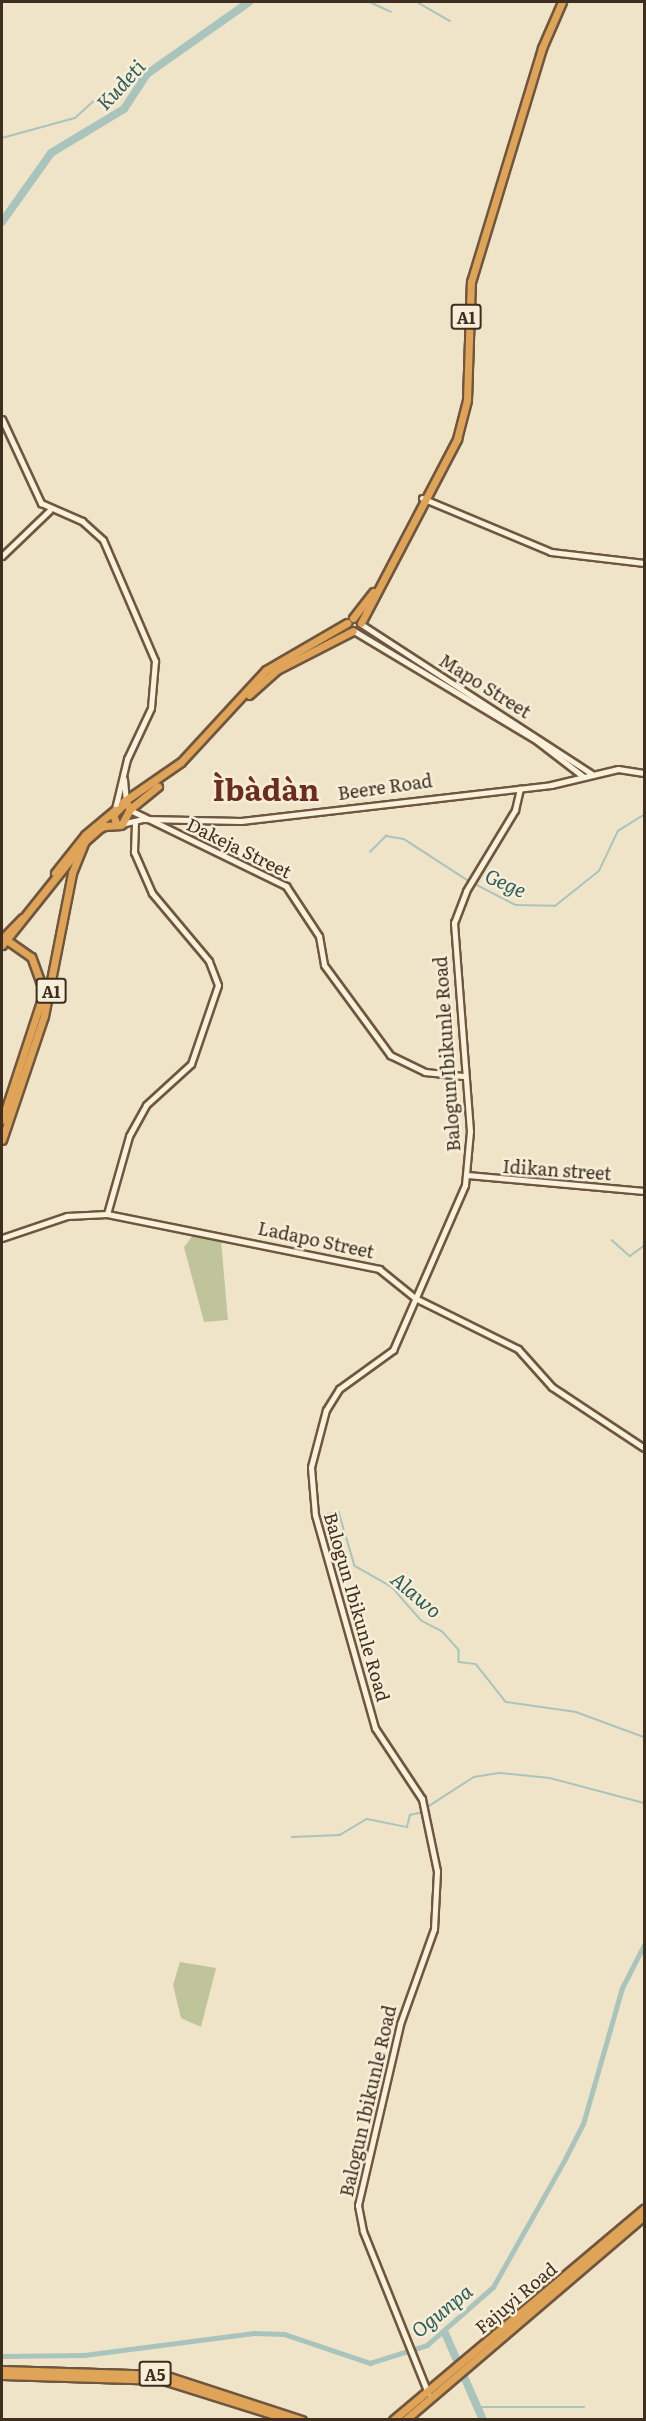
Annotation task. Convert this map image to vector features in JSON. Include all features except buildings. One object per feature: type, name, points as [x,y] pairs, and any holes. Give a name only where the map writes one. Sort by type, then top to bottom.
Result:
[{"type":"highway","name":"A1","points":[[462,417],[467,281],[537,46],[557,2]]},
{"type":"highway","name":"A1","points":[[361,624],[424,499],[462,417],[471,282],[542,48],[562,2]]},
{"type":"highway","name":"A1","points":[[350,620],[424,499]]},
{"type":"highway","points":[[119,825],[115,810],[127,805],[198,748],[267,677],[354,631],[361,624],[350,620]]},
{"type":"highway","points":[[350,620],[354,631]]},
{"type":"highway","points":[[198,748],[266,670],[350,620]]},
{"type":"highway","points":[[119,825],[127,805]]},
{"type":"highway","name":"A1","points":[[2,1120],[39,1024],[44,992],[42,975],[25,951],[3,940],[87,837],[115,810]]},
{"type":"highway","name":"A1","points":[[2,1140],[39,1024],[72,873],[87,837],[119,825]]},
{"type":"highway","name":"Fajuyi Road","points":[[407,2414],[645,2209]]},
{"type":"highway","name":"Fajuyi Road","points":[[407,2414],[428,2393],[645,2216]]},
{"type":"highway","name":"A5","points":[[2,2370],[170,2376],[302,2420]]},
{"type":"highway","name":"A5","points":[[2,2375],[170,2381],[289,2420]]},
{"type":"highway","points":[[393,2420],[407,2414]]},
{"type":"main road","points":[[2,419],[31,488],[50,510],[82,521],[103,540],[155,661],[151,708],[123,775],[115,810]]},
{"type":"main road","points":[[424,499],[551,552],[645,563]]},
{"type":"main road","points":[[2,556],[50,510]]},
{"type":"main road","name":"Mapo Street","points":[[361,624],[398,652],[584,777]]},
{"type":"main road","name":"Mapo Street","points":[[354,631],[398,652],[592,774]]},
{"type":"main road","name":"Beere Road","points":[[143,819],[241,821],[520,789],[618,768],[645,773]]},
{"type":"main road","points":[[123,775],[127,805],[143,819]]},
{"type":"main road","name":"Balogun Ibikunle Road","points":[[428,2393],[411,2357],[358,2205],[400,2024],[434,1929],[436,1871],[422,1799],[375,1728],[315,1515],[311,1481],[313,1454],[332,1398],[346,1382],[388,1357],[467,1175],[470,1131],[463,1076],[453,935],[466,891],[509,821],[520,789]]},
{"type":"main road","points":[[107,1214],[129,1136],[146,1105],[191,1064],[218,985],[209,961],[152,893],[132,839],[119,825],[143,819]]},
{"type":"main road","name":"Dakeja Street","points":[[143,819],[286,886],[319,936],[324,965],[390,1055],[425,1072],[463,1076]]},
{"type":"main road","points":[[132,839],[135,821]]},
{"type":"main road","name":"Idikan street","points":[[467,1175],[645,1191]]},
{"type":"main road","name":"Ladapo Street","points":[[2,1238],[67,1216],[107,1214],[331,1256],[379,1269],[415,1298],[510,1344],[552,1387],[645,1448]]},
{"type":"green space","points":[[194,1234],[221,1241],[228,1320],[204,1322],[184,1247]]},
{"type":"green space","points":[[180,1962],[216,1968],[201,2027],[181,2018],[173,1985]]},
{"type":"waterway","name":"Kudeti","points":[[2,222],[51,153],[124,109],[147,74],[249,2]]},
{"type":"waterway","points":[[370,2],[391,12]]},
{"type":"waterway","points":[[417,2],[450,21]]},
{"type":"waterway","points":[[2,138],[75,118],[93,102],[147,74]]},
{"type":"waterway","name":"Gege","points":[[473,883],[516,905],[555,906],[599,871],[618,831],[644,815]]},
{"type":"waterway","name":"Gege","points":[[370,852],[386,836],[404,839],[469,881]]},
{"type":"waterway","points":[[612,1240],[630,1256],[644,1246]]},
{"type":"waterway","name":"Alawo","points":[[322,1515],[339,1512],[355,1566],[392,1587],[422,1621],[442,1631],[459,1650],[459,1662],[476,1664],[506,1702],[576,1712],[644,1737]]},
{"type":"waterway","points":[[426,1808],[474,1777],[500,1773],[550,1778],[644,1803]]},
{"type":"waterway","points":[[292,1837],[340,1835],[367,1819],[407,1827],[410,1815],[423,1812]]},
{"type":"waterway","name":"Ogunpa","points":[[2,2356],[84,2355],[254,2333],[284,2334],[370,2363],[427,2345],[493,2287],[565,2159],[583,2124],[622,1988],[644,1945]]},
{"type":"waterway","points":[[445,2333],[483,2420]]},
{"type":"waterway","points":[[481,2407],[584,2407]]},
{"type":"district","name":"Ìbàdàn","points":[[266,788]]}]
